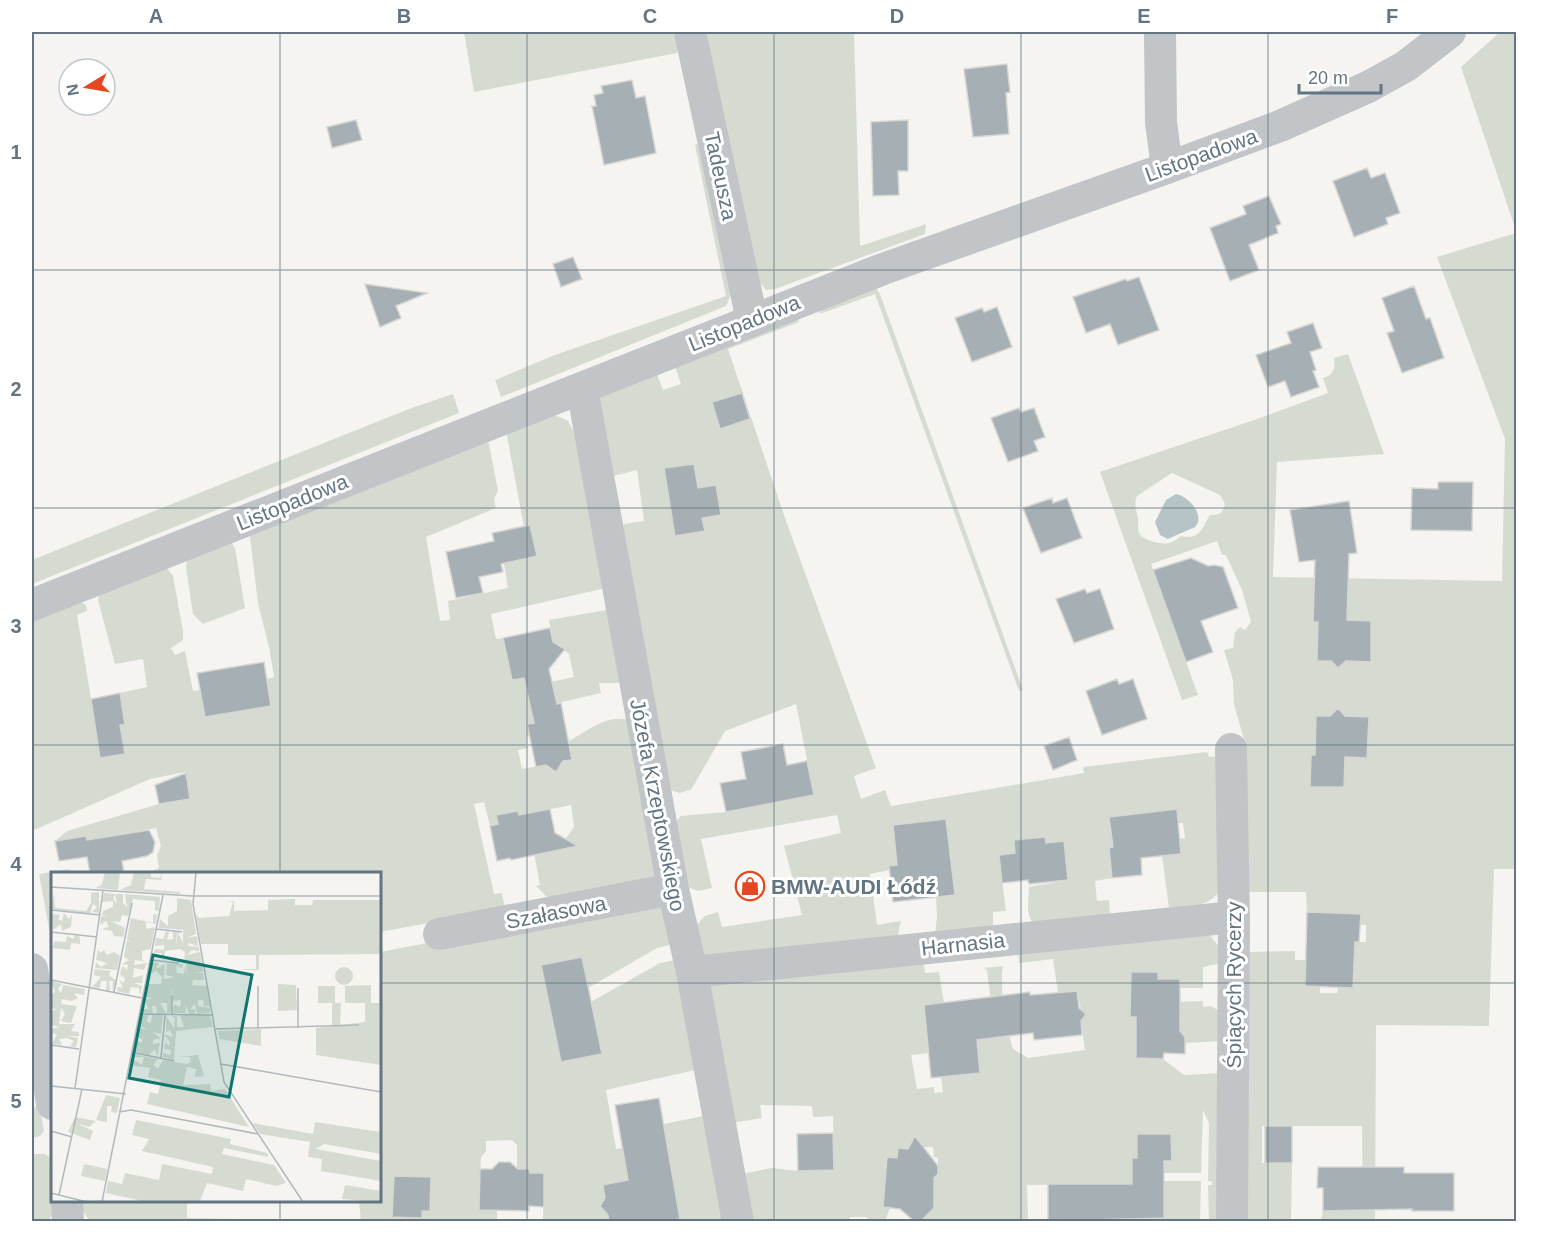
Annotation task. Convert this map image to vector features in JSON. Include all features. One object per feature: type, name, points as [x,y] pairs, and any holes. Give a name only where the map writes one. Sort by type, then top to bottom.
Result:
[{"type":"street","name":"Tadeusza","points":[[690,32],[752,320]]},
{"type":"street","points":[[1160,32],[1161,122],[1167,168]]},
{"type":"street","name":"Listopadowa","points":[[32,605],[883,268],[1280,126],[1368,87],[1406,66],[1450,32]]},
{"type":"street","name":"Józefa Krzeptowskiego","points":[[582,388],[673,890],[692,972],[738,1221]]},
{"type":"street","name":"Śpiących Rycerzy","points":[[1231,749],[1234,917],[1232,1221]]},
{"type":"street","name":"Szałasowa","points":[[439,934],[673,890]]},
{"type":"street","name":"Harnasia","points":[[692,972],[1234,917]]},
{"type":"street","points":[[32,969],[51,1097]]},
{"type":"street","points":[[66,1202],[68,1221]]},
{"type":"shaded area","points":[[464,32],[682,32],[683,49],[677,53],[474,92]]},
{"type":"shaded area","points":[[700,32],[854,32],[860,246],[926,224],[925,234],[775,289],[766,290],[755,276]]},
{"type":"shaded area","points":[[1500,32],[1516,32],[1516,231],[1461,67]]},
{"type":"shaded area","points":[[702,141],[732,292],[726,306],[501,397],[495,380],[555,355],[726,296],[695,145]]},
{"type":"shaded area","points":[[1516,233],[1516,869],[1494,869],[1489,1026],[1376,1025],[1375,1221],[1321,1221],[1323,1211],[1363,1211],[1362,1126],[1262,1126],[1262,1163],[1292,1163],[1291,1221],[1243,1221],[1246,952],[1295,951],[1295,960],[1306,960],[1305,986],[1320,987],[1320,993],[1337,993],[1345,942],[1366,942],[1366,925],[1360,925],[1360,914],[1307,912],[1306,892],[1248,892],[1246,747],[1234,704],[1233,680],[1224,650],[1233,648],[1235,632],[1240,627],[1245,630],[1251,622],[1242,590],[1226,555],[1222,555],[1217,541],[1151,564],[1198,695],[1182,700],[1100,472],[1328,393],[1323,378],[1333,371],[1334,358],[1348,354],[1384,454],[1277,462],[1273,577],[1502,581],[1505,439],[1437,257]],"holes":[[[1172,473],[1220,495],[1225,504],[1223,510],[1219,514],[1210,515],[1197,535],[1181,536],[1172,542],[1157,543],[1139,533],[1135,505],[1137,496]]]},
{"type":"shaded area","points":[[876,288],[1023,690],[1019,691],[875,294],[820,314],[820,307]]},
{"type":"shaded area","points":[[796,313],[799,322],[728,349],[785,518],[876,768],[854,776],[861,799],[885,790],[891,806],[1084,773],[1083,767],[1207,752],[1209,757],[1223,756],[1218,893],[1213,898],[1202,904],[1169,908],[1162,856],[1181,853],[1180,839],[1185,838],[1183,823],[1178,823],[1176,810],[1110,817],[1113,847],[1109,848],[1112,878],[1095,881],[1097,901],[1109,900],[1110,915],[1034,925],[1028,911],[1029,887],[1068,880],[1064,841],[1046,843],[1045,837],[1014,840],[1015,853],[999,856],[1006,911],[993,912],[993,929],[934,943],[937,917],[936,897],[955,894],[946,820],[893,825],[897,865],[889,866],[889,870],[870,874],[877,925],[901,921],[896,943],[702,956],[695,927],[705,916],[718,912],[722,927],[802,915],[784,846],[841,833],[837,815],[701,839],[712,888],[698,891],[685,886],[674,824],[681,816],[726,812],[814,795],[796,704],[725,731],[691,790],[679,793],[667,789],[619,533],[624,524],[644,521],[637,470],[613,476],[597,405],[602,395],[655,369],[663,390],[681,384],[674,364]]},
{"type":"shaded area","points":[[453,394],[459,413],[32,584],[32,560],[409,409]]},
{"type":"shaded area","points":[[548,413],[567,420],[577,436],[606,588],[491,614],[496,639],[503,638],[512,680],[538,675],[540,684],[574,677],[569,654],[553,642],[549,620],[612,609],[624,678],[618,683],[599,683],[601,693],[532,709],[534,723],[527,725],[530,736],[526,737],[528,748],[518,750],[522,769],[546,765],[551,769],[559,767],[563,761],[572,759],[569,741],[607,721],[622,719],[630,721],[660,879],[548,898],[536,886],[540,885],[534,853],[535,855],[558,850],[574,827],[571,805],[527,814],[490,826],[484,802],[474,804],[494,894],[502,893],[505,909],[381,932],[381,872],[149,872],[159,868],[157,855],[161,846],[156,828],[87,840],[85,836],[55,841],[67,831],[159,804],[190,799],[185,772],[150,779],[32,831],[32,618],[81,602],[86,605],[87,611],[77,615],[101,758],[125,754],[120,725],[125,724],[120,693],[147,687],[143,659],[115,664],[98,600],[100,590],[166,567],[173,576],[183,631],[183,640],[171,648],[175,655],[185,651],[193,691],[200,690],[205,717],[271,706],[267,679],[274,677],[258,603],[249,529],[484,440],[489,444],[498,491],[494,499],[496,508],[426,537],[440,621],[450,620],[448,601],[508,588],[504,563],[537,556],[524,527],[507,436],[510,430]]},
{"type":"shaded area","points":[[1176,494],[1186,498],[1194,507],[1198,522],[1195,527],[1168,539],[1160,535],[1155,522],[1166,500]]},
{"type":"shaded area","points":[[230,540],[235,548],[245,608],[203,624],[193,614],[186,568],[187,558]]},
{"type":"shaded area","points":[[69,869],[69,872],[51,872]]},
{"type":"shaded area","points":[[51,872],[51,940],[39,874]]},
{"type":"shaded area","points":[[667,905],[676,943],[657,948],[588,988],[582,957],[541,966],[561,1062],[602,1054],[594,1013],[580,1008],[660,963],[677,960],[700,1069],[606,1090],[616,1149],[666,1140],[664,1124],[708,1115],[729,1221],[680,1221],[672,1173],[603,1185],[605,1200],[602,1203],[603,1210],[607,1213],[609,1221],[543,1221],[544,1174],[530,1173],[529,1169],[517,1169],[517,1145],[512,1140],[486,1141],[486,1151],[481,1157],[479,1210],[497,1210],[497,1221],[361,1221],[359,1202],[381,1202],[381,952],[510,927]]},
{"type":"shaded area","points":[[1209,934],[1220,948],[1222,963],[1203,967],[1203,988],[1180,988],[1180,982],[1176,979],[1158,979],[1158,972],[1131,972],[1130,1016],[1136,1017],[1136,1058],[1163,1059],[1184,1075],[1224,1073],[1219,1221],[1209,1221],[1208,1185],[1212,1185],[1212,1182],[1208,1181],[1209,1123],[1203,1110],[1201,1173],[1164,1173],[1164,1161],[1172,1161],[1171,1134],[1137,1134],[1137,1158],[1132,1158],[1140,1221],[1098,1221],[1097,1184],[1027,1185],[1028,1221],[921,1221],[935,1207],[927,1199],[934,1197],[934,1178],[938,1174],[938,1158],[934,1157],[933,1147],[923,1147],[915,1136],[908,1149],[897,1158],[887,1157],[883,1207],[890,1208],[885,1221],[868,1221],[867,1217],[850,1217],[850,1222],[750,1221],[742,1174],[772,1168],[798,1171],[834,1170],[833,1116],[813,1117],[812,1106],[760,1105],[762,1118],[732,1123],[704,995],[712,979],[923,959],[925,973],[939,972],[944,1003],[924,1005],[928,1053],[911,1055],[917,1089],[934,1087],[934,1093],[943,1092],[941,1077],[980,1073],[973,1013],[992,1010],[987,970],[984,968],[1003,966],[1003,996],[1013,1049],[1028,1058],[1085,1050],[1081,1021],[1085,1015],[1081,1010],[1077,991],[1058,993],[1053,959],[1019,963],[1018,946]]},
{"type":"shaded area","points":[[1203,1001],[1203,1007],[1211,1006],[1221,1012],[1222,1041],[1185,1043],[1180,1034],[1181,1015],[1174,1015],[1175,1002]]},
{"type":"shaded area","points":[[32,1108],[40,1109],[44,1131],[40,1136],[32,1138]]},
{"type":"shaded area","points":[[32,1154],[45,1154],[49,1157],[51,1202],[56,1210],[48,1221],[32,1222]]},
{"type":"shaded area","points":[[1164,1181],[1201,1181],[1200,1221],[1157,1221],[1157,1218],[1164,1218]]},
{"type":"shaded area","points":[[79,1202],[187,1202],[187,1218],[242,1219],[242,1221],[90,1221]]},
{"type":"building","points":[[1007,64],[1010,92],[1006,93],[1009,134],[973,137],[964,69]]},
{"type":"building","points":[[632,80],[636,98],[645,96],[656,153],[604,165],[592,106],[596,106],[594,95],[603,93],[601,86]]},
{"type":"building","points":[[356,120],[362,140],[332,148],[327,127]]},
{"type":"building","points":[[908,120],[908,171],[898,171],[899,195],[873,196],[871,122]]},
{"type":"building","points":[[1367,168],[1371,178],[1385,173],[1400,213],[1386,218],[1388,224],[1354,237],[1333,181]]},
{"type":"building","points":[[1269,196],[1281,224],[1276,226],[1278,233],[1249,245],[1259,270],[1230,281],[1210,228],[1246,214],[1243,206]]},
{"type":"building","points":[[573,257],[582,279],[561,287],[553,264]]},
{"type":"building","points":[[1139,277],[1159,330],[1118,345],[1110,324],[1086,333],[1073,297],[1126,279],[1127,281]]},
{"type":"building","points":[[365,284],[427,293],[396,306],[401,318],[380,327]]},
{"type":"building","points":[[1414,286],[1426,319],[1430,318],[1444,358],[1402,373],[1387,333],[1394,331],[1382,298]]},
{"type":"building","points":[[997,307],[1012,347],[972,362],[955,318],[982,308],[984,312]]},
{"type":"building","points":[[1313,323],[1322,348],[1310,352],[1316,370],[1313,371],[1319,387],[1291,397],[1285,381],[1268,387],[1256,355],[1291,343],[1287,332]]},
{"type":"building","points":[[742,393],[750,419],[720,429],[712,402]]},
{"type":"building","points":[[1019,408],[1021,412],[1034,408],[1045,437],[1034,441],[1038,451],[1008,462],[991,418]]},
{"type":"building","points":[[694,464],[698,488],[716,485],[721,515],[702,518],[705,531],[675,536],[664,468]]},
{"type":"building","points":[[1438,482],[1473,482],[1472,531],[1411,530],[1412,488],[1438,489]]},
{"type":"building","points":[[1052,498],[1053,503],[1067,498],[1082,538],[1041,553],[1023,508]]},
{"type":"building","points":[[1349,501],[1357,553],[1349,554],[1347,620],[1371,621],[1371,662],[1346,661],[1338,668],[1331,661],[1317,661],[1318,622],[1313,622],[1315,560],[1299,562],[1290,510]]},
{"type":"building","points":[[530,525],[537,556],[501,564],[503,572],[479,577],[483,593],[456,598],[446,552],[494,541],[492,533]]},
{"type":"building","points":[[1191,558],[1208,566],[1223,567],[1238,608],[1201,621],[1213,652],[1186,662],[1153,570]]},
{"type":"building","points":[[1085,589],[1087,593],[1100,589],[1114,629],[1074,643],[1056,599]]},
{"type":"building","points":[[550,628],[553,642],[565,649],[549,669],[557,704],[561,703],[572,760],[563,761],[556,772],[546,765],[536,767],[527,724],[534,723],[524,678],[512,680],[503,638]]},
{"type":"building","points":[[264,662],[271,706],[205,717],[197,673]]},
{"type":"building","points":[[1117,679],[1119,684],[1133,679],[1147,719],[1102,735],[1086,691]]},
{"type":"building","points":[[120,693],[125,725],[120,725],[125,754],[100,758],[91,699]]},
{"type":"building","points":[[1338,708],[1345,716],[1369,717],[1367,758],[1345,757],[1344,787],[1310,787],[1311,755],[1315,755],[1316,716],[1330,716]]},
{"type":"building","points":[[1069,737],[1077,760],[1053,770],[1044,746]]},
{"type":"building","points":[[783,744],[787,765],[807,761],[814,795],[726,812],[720,783],[746,779],[741,752]]},
{"type":"building","points":[[186,773],[190,799],[159,804],[155,785]]},
{"type":"building","points":[[550,809],[555,833],[578,846],[497,861],[490,826],[498,824],[496,815],[518,811],[519,815]]},
{"type":"building","points":[[1177,809],[1181,854],[1141,858],[1142,875],[1112,878],[1109,848],[1113,847],[1109,817]]},
{"type":"building","points":[[946,819],[955,895],[893,902],[889,866],[897,865],[893,825]]},
{"type":"building","points":[[149,830],[155,842],[153,852],[147,856],[122,861],[124,872],[90,872],[87,857],[59,861],[55,841],[86,836],[87,840]]},
{"type":"building","points":[[1045,837],[1046,843],[1064,841],[1068,880],[1029,884],[1028,880],[1002,883],[999,855],[1015,853],[1014,840]]},
{"type":"building","points":[[1307,912],[1361,914],[1359,942],[1355,942],[1353,988],[1305,986]]},
{"type":"building","points":[[582,957],[602,1054],[561,1062],[541,965]]},
{"type":"building","points":[[1131,972],[1158,972],[1158,979],[1180,979],[1180,1031],[1185,1037],[1185,1054],[1164,1053],[1163,1059],[1136,1058],[1136,1017],[1130,1017]]},
{"type":"building","points":[[1077,991],[1079,1008],[1086,1014],[1081,1021],[1082,1035],[1034,1040],[1033,1033],[977,1040],[980,1073],[931,1078],[924,1005],[1030,992],[1030,995]]},
{"type":"building","points":[[659,1098],[680,1219],[609,1221],[608,1215],[600,1206],[605,1198],[603,1185],[628,1180],[615,1105]]},
{"type":"building","points":[[1265,1126],[1292,1126],[1292,1163],[1265,1163]]},
{"type":"building","points":[[833,1133],[834,1170],[798,1171],[797,1134]]},
{"type":"building","points":[[1137,1134],[1171,1134],[1172,1161],[1164,1161],[1164,1218],[1048,1221],[1048,1184],[1132,1184],[1132,1158],[1137,1158]]},
{"type":"building","points":[[915,1136],[938,1166],[938,1174],[934,1178],[934,1208],[921,1221],[914,1221],[900,1209],[883,1207],[887,1157],[897,1158],[898,1148],[908,1149]]},
{"type":"building","points":[[499,1162],[510,1162],[518,1169],[529,1169],[530,1173],[544,1173],[544,1207],[529,1206],[529,1211],[479,1210],[480,1169],[492,1169]]},
{"type":"building","points":[[1318,1167],[1404,1167],[1404,1173],[1454,1173],[1454,1211],[1412,1211],[1412,1209],[1323,1211],[1323,1188],[1317,1188]]},
{"type":"building","points":[[394,1176],[431,1177],[430,1211],[422,1211],[422,1218],[392,1217]]},
{"type":"place","name":"BMW-AUDI Łódź","points":[[750,886]]}]
